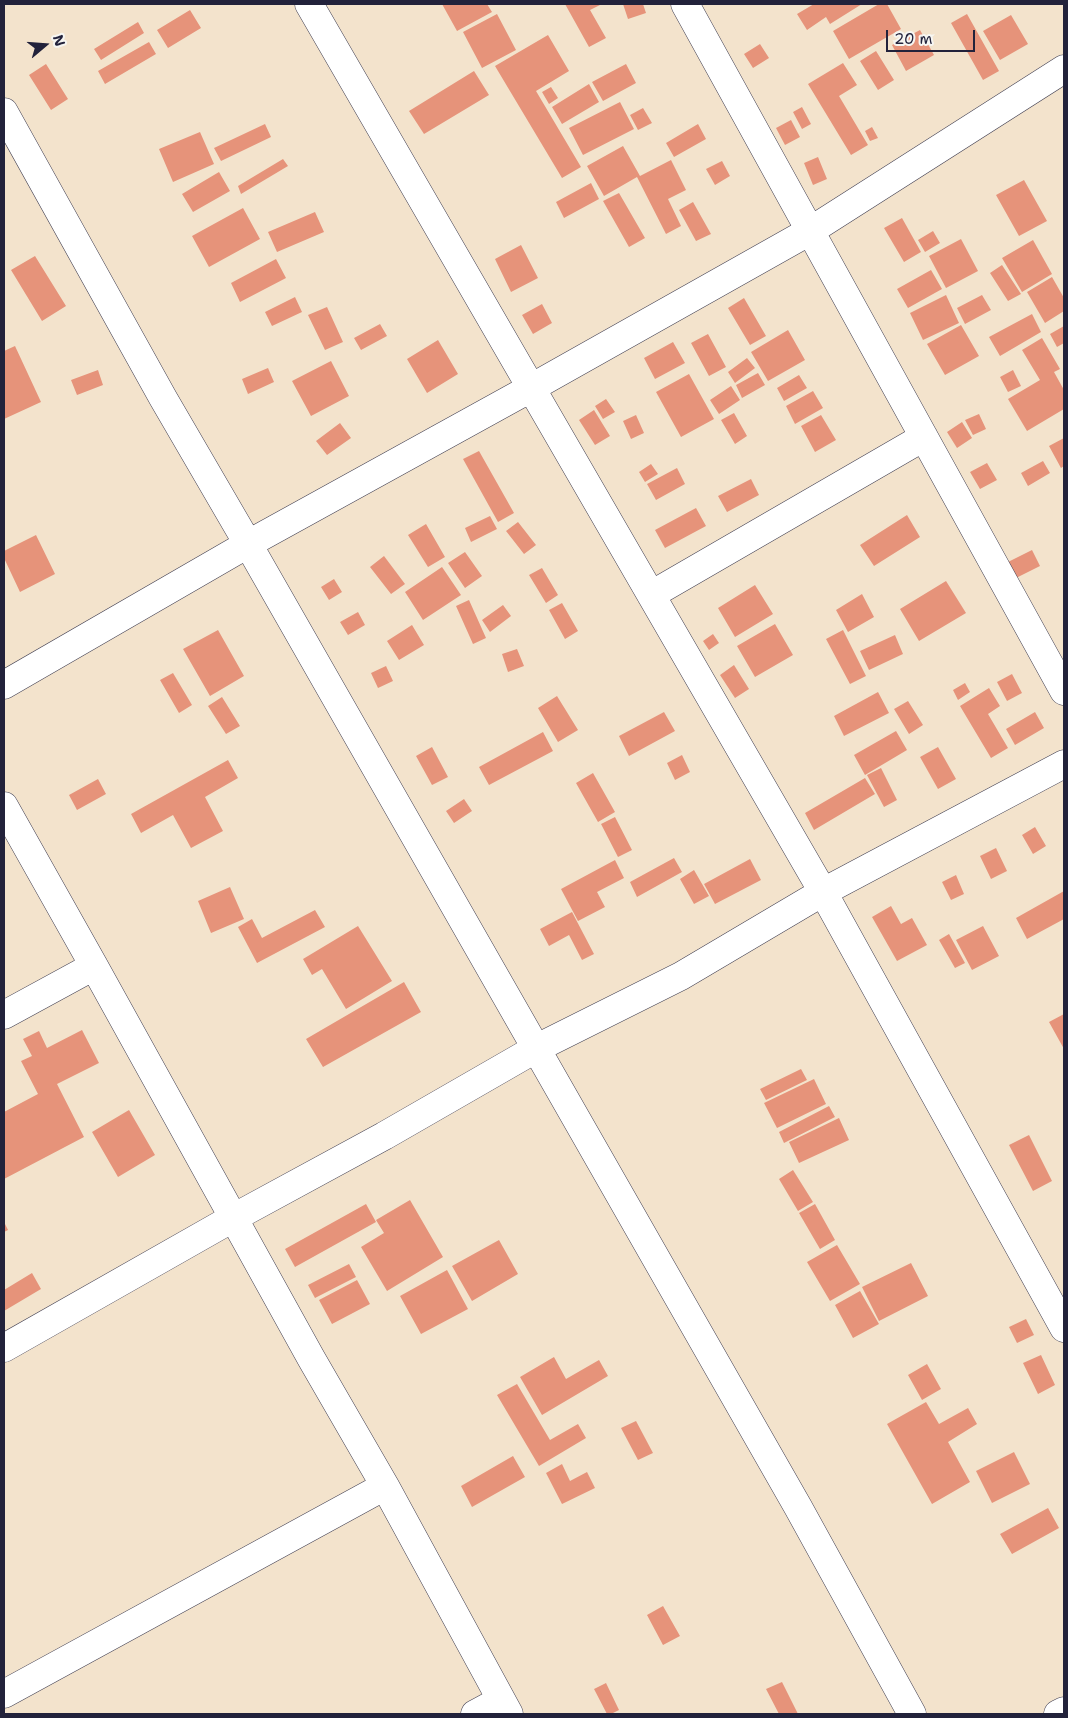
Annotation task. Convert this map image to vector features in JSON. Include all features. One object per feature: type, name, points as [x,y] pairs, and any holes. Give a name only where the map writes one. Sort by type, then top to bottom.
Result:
[{"type":"street","points":[[308,4],[353,78],[823,892],[1064,1328]]},
{"type":"street","points":[[685,4],[1064,691]]},
{"type":"street","points":[[4,684],[248,544],[810,231],[1064,68]]},
{"type":"street","points":[[4,112],[163,398],[537,1048],[674,1292],[798,1507],[912,1714]]},
{"type":"street","points":[[650,594],[924,438]]},
{"type":"street","points":[[4,1348],[233,1218],[384,1136],[537,1048],[681,976],[823,892],[1064,764]]},
{"type":"street","points":[[4,806],[311,1358],[385,1486],[505,1707],[475,1714]]},
{"type":"street","points":[[4,1015],[94,966]]},
{"type":"street","points":[[4,1694],[385,1486]]},
{"type":"street","points":[[1058,1714],[1064,1710]]},
{"type":"building","points":[[442,4],[487,4],[492,12],[457,31]]},
{"type":"building","points":[[565,4],[602,4],[590,10],[606,38],[589,47]]},
{"type":"building","points":[[623,4],[643,4],[646,13],[628,19]]},
{"type":"building","points":[[814,4],[862,4],[830,24],[826,17],[807,30],[797,14]]},
{"type":"building","points":[[879,4],[887,4],[901,29],[849,59],[833,31]]},
{"type":"building","points":[[190,10],[201,28],[168,48],[157,30]]},
{"type":"building","points":[[497,14],[516,50],[482,68],[463,32]]},
{"type":"building","points":[[967,14],[999,71],[983,80],[951,23]]},
{"type":"building","points":[[1011,15],[1028,44],[1000,60],[983,31]]},
{"type":"building","points":[[138,22],[144,33],[101,60],[94,49]]},
{"type":"building","points":[[920,30],[934,55],[906,71],[892,45]]},
{"type":"building","points":[[548,35],[569,71],[536,91],[581,167],[562,178],[495,66]]},
{"type":"building","points":[[149,42],[156,54],[105,84],[98,71]]},
{"type":"building","points":[[760,44],[769,58],[753,68],[744,54]]},
{"type":"building","points":[[876,51],[894,80],[878,90],[860,61]]},
{"type":"building","points":[[843,63],[857,85],[839,96],[868,145],[851,155],[808,84]]},
{"type":"building","points":[[46,64],[68,99],[51,110],[29,75]]},
{"type":"building","points":[[626,64],[636,83],[603,101],[592,82]]},
{"type":"building","points":[[474,71],[489,95],[424,134],[409,111]]},
{"type":"building","points":[[589,84],[599,102],[562,124],[552,107]]},
{"type":"building","points":[[551,87],[558,98],[549,104],[542,92]]},
{"type":"building","points":[[620,102],[634,129],[583,155],[569,128]]},
{"type":"building","points":[[802,107],[811,124],[802,129],[793,112]]},
{"type":"building","points":[[643,108],[652,123],[638,130],[630,115]]},
{"type":"building","points":[[791,120],[800,137],[785,145],[776,128]]},
{"type":"building","points":[[265,124],[271,137],[221,161],[214,148]]},
{"type":"building","points":[[698,124],[706,139],[674,157],[666,143]]},
{"type":"building","points":[[872,127],[878,138],[870,141],[865,131]]},
{"type":"building","points":[[200,132],[214,164],[173,182],[159,149]]},
{"type":"building","points":[[623,146],[640,176],[671,160],[686,190],[668,199],[681,226],[666,234],[637,177],[604,196],[587,166]]},
{"type":"building","points":[[818,157],[827,179],[813,185],[804,163]]},
{"type":"building","points":[[283,159],[288,166],[241,194],[238,186]]},
{"type":"building","points":[[722,161],[730,176],[715,185],[706,169]]},
{"type":"building","points":[[219,172],[230,191],[193,212],[182,194]]},
{"type":"building","points":[[1024,180],[1047,221],[1019,236],[996,195]]},
{"type":"building","points":[[591,183],[599,199],[564,218],[556,202]]},
{"type":"building","points":[[619,193],[645,238],[629,247],[603,201]]},
{"type":"building","points":[[693,202],[711,234],[696,241],[679,210]]},
{"type":"building","points":[[243,208],[260,239],[209,267],[192,236]]},
{"type":"building","points":[[315,212],[324,232],[277,252],[268,232]]},
{"type":"building","points":[[902,218],[921,252],[904,262],[884,228]]},
{"type":"building","points":[[933,231],[940,243],[925,252],[918,240]]},
{"type":"building","points":[[961,239],[978,271],[946,288],[929,256]]},
{"type":"building","points":[[1033,240],[1052,274],[1022,292],[1002,258]]},
{"type":"building","points":[[521,245],[538,278],[511,292],[495,259]]},
{"type":"building","points":[[35,256],[66,306],[42,321],[11,270]]},
{"type":"building","points":[[276,259],[286,278],[240,302],[231,283]]},
{"type":"building","points":[[1002,265],[1021,294],[1008,301],[990,273]]},
{"type":"building","points":[[931,270],[942,289],[908,308],[897,289]]},
{"type":"building","points":[[1052,277],[1064,298],[1064,311],[1045,323],[1027,292]]},
{"type":"building","points":[[946,295],[959,323],[923,340],[910,313]]},
{"type":"building","points":[[982,295],[991,310],[965,324],[957,308]]},
{"type":"building","points":[[295,297],[302,312],[272,326],[265,312]]},
{"type":"building","points":[[744,298],[766,336],[750,345],[728,308]]},
{"type":"building","points":[[542,304],[552,323],[533,334],[522,315]]},
{"type":"building","points":[[327,307],[343,342],[325,350],[308,315]]},
{"type":"building","points":[[1032,314],[1041,332],[1000,356],[989,337]]},
{"type":"building","points":[[380,324],[387,336],[361,350],[354,338]]},
{"type":"building","points":[[961,325],[979,356],[945,375],[927,344]]},
{"type":"building","points":[[1064,326],[1064,343],[1057,347],[1050,334]]},
{"type":"building","points":[[788,330],[805,360],[768,381],[751,352]]},
{"type":"building","points":[[708,334],[726,367],[709,376],[691,343]]},
{"type":"building","points":[[1042,338],[1060,369],[1054,372],[1064,390],[1064,409],[1027,431],[1008,399],[1040,380],[1022,350]]},
{"type":"building","points":[[438,340],[458,374],[427,393],[407,359]]},
{"type":"building","points":[[673,342],[685,363],[655,379],[644,358]]},
{"type":"building","points":[[15,346],[41,402],[4,419],[4,351]]},
{"type":"building","points":[[747,358],[755,368],[735,383],[728,372]]},
{"type":"building","points":[[331,361],[349,396],[311,416],[292,381]]},
{"type":"building","points":[[268,368],[274,382],[248,394],[242,379]]},
{"type":"building","points":[[98,370],[103,385],[77,395],[71,380]]},
{"type":"building","points":[[1013,370],[1021,386],[1008,392],[1000,377]]},
{"type":"building","points":[[758,373],[765,385],[742,398],[736,385]]},
{"type":"building","points":[[689,374],[714,419],[681,437],[656,392]]},
{"type":"building","points":[[799,375],[807,388],[784,401],[777,388]]},
{"type":"building","points":[[731,386],[740,400],[719,414],[710,400]]},
{"type":"building","points":[[813,391],[823,408],[795,424],[786,406]]},
{"type":"building","points":[[606,399],[615,412],[603,419],[595,406]]},
{"type":"building","points":[[594,410],[610,436],[595,445],[579,420]]},
{"type":"building","points":[[734,413],[747,436],[735,444],[721,420]]},
{"type":"building","points":[[979,414],[986,429],[973,435],[965,420]]},
{"type":"building","points":[[636,415],[644,433],[631,439],[623,421]]},
{"type":"building","points":[[821,415],[836,440],[815,452],[801,426]]},
{"type":"building","points":[[962,422],[972,438],[957,448],[947,432]]},
{"type":"building","points":[[340,423],[351,438],[327,455],[316,441]]},
{"type":"building","points":[[1064,438],[1064,466],[1061,468],[1049,446]]},
{"type":"building","points":[[479,451],[514,513],[498,522],[463,459]]},
{"type":"building","points":[[1043,461],[1050,473],[1028,486],[1021,473]]},
{"type":"building","points":[[987,463],[997,480],[980,489],[970,472]]},
{"type":"building","points":[[651,464],[658,474],[645,482],[639,472]]},
{"type":"building","points":[[677,468],[685,484],[656,500],[647,484]]},
{"type":"building","points":[[751,479],[759,495],[727,512],[718,496]]},
{"type":"building","points":[[696,508],[706,526],[665,548],[655,530]]},
{"type":"building","points":[[907,515],[920,537],[874,566],[860,545]]},
{"type":"building","points":[[490,516],[497,529],[471,542],[465,528]]},
{"type":"building","points":[[518,522],[536,545],[524,554],[506,531]]},
{"type":"building","points":[[426,524],[445,557],[428,567],[408,535]]},
{"type":"building","points":[[36,535],[55,574],[20,592],[4,558],[4,551]]},
{"type":"building","points":[[1032,550],[1040,566],[1016,578],[1008,562]]},
{"type":"building","points":[[465,552],[482,576],[465,588],[448,563]]},
{"type":"building","points":[[384,556],[405,584],[391,594],[370,567]]},
{"type":"building","points":[[442,567],[461,595],[423,620],[405,592]]},
{"type":"building","points":[[542,568],[558,595],[546,603],[529,575]]},
{"type":"building","points":[[334,579],[342,592],[329,600],[321,587]]},
{"type":"building","points":[[946,581],[966,613],[919,641],[900,609]]},
{"type":"building","points":[[755,585],[773,614],[735,637],[718,608]]},
{"type":"building","points":[[862,594],[874,617],[848,632],[836,610]]},
{"type":"building","points":[[469,600],[486,638],[473,644],[456,606]]},
{"type":"building","points":[[562,603],[578,631],[565,639],[549,610]]},
{"type":"building","points":[[503,605],[511,616],[490,632],[482,620]]},
{"type":"building","points":[[358,612],[365,625],[348,635],[340,622]]},
{"type":"building","points":[[775,624],[793,655],[755,677],[737,646]]},
{"type":"building","points":[[412,625],[424,645],[399,660],[387,641]]},
{"type":"building","points":[[218,630],[244,676],[210,696],[183,649]]},
{"type":"building","points":[[843,630],[866,676],[850,684],[826,639]]},
{"type":"building","points":[[713,634],[719,643],[709,650],[703,641]]},
{"type":"building","points":[[895,635],[903,654],[869,670],[860,651]]},
{"type":"building","points":[[517,649],[524,666],[508,672],[502,654]]},
{"type":"building","points":[[734,665],[749,689],[735,698],[720,675]]},
{"type":"building","points":[[386,666],[393,681],[378,688],[371,673]]},
{"type":"building","points":[[173,673],[192,705],[179,713],[160,680]]},
{"type":"building","points":[[1012,674],[1022,693],[1007,701],[997,682]]},
{"type":"building","points":[[965,683],[970,692],[958,700],[953,690]]},
{"type":"building","points":[[989,688],[1000,706],[988,714],[1008,748],[991,758],[960,706]]},
{"type":"building","points":[[878,692],[889,713],[844,736],[834,716]]},
{"type":"building","points":[[557,696],[578,730],[558,742],[538,708]]},
{"type":"building","points":[[222,697],[240,726],[226,734],[208,706]]},
{"type":"building","points":[[908,701],[923,725],[909,734],[894,709]]},
{"type":"building","points":[[664,712],[675,731],[629,756],[619,736]]},
{"type":"building","points":[[1035,712],[1044,728],[1015,745],[1006,729]]},
{"type":"building","points":[[896,731],[907,750],[865,775],[854,755]]},
{"type":"building","points":[[543,732],[553,751],[489,785],[479,767]]},
{"type":"building","points":[[432,747],[448,777],[432,785],[416,756]]},
{"type":"building","points":[[938,747],[956,779],[938,789],[920,757]]},
{"type":"building","points":[[682,755],[690,772],[675,780],[667,763]]},
{"type":"building","points":[[228,760],[238,778],[205,797],[223,831],[191,848],[173,815],[141,833],[131,814]]},
{"type":"building","points":[[881,768],[897,800],[884,807],[867,775]]},
{"type":"building","points":[[593,773],[615,812],[598,822],[576,783]]},
{"type":"building","points":[[865,778],[875,794],[814,830],[805,813]]},
{"type":"building","points":[[98,779],[106,794],[77,810],[69,795]]},
{"type":"building","points":[[464,799],[472,811],[454,823],[446,811]]},
{"type":"building","points":[[615,817],[632,850],[618,857],[601,824]]},
{"type":"building","points":[[1035,827],[1046,846],[1033,854],[1022,835]]},
{"type":"building","points":[[996,848],[1007,871],[991,879],[980,856]]},
{"type":"building","points":[[674,858],[682,872],[637,897],[630,882]]},
{"type":"building","points":[[750,859],[761,880],[715,904],[704,884]]},
{"type":"building","points":[[615,860],[624,878],[597,892],[605,907],[578,921],[561,889]]},
{"type":"building","points":[[694,870],[709,896],[694,904],[680,879]]},
{"type":"building","points":[[956,875],[964,894],[951,900],[942,882]]},
{"type":"building","points":[[230,887],[244,919],[211,933],[198,901]]},
{"type":"building","points":[[1064,891],[1064,919],[1027,939],[1016,918]]},
{"type":"building","points":[[891,906],[901,924],[912,918],[927,945],[897,961],[872,917]]},
{"type":"building","points":[[315,910],[325,927],[257,963],[238,927],[252,919],[262,938]]},
{"type":"building","points":[[572,912],[594,954],[582,960],[569,935],[549,946],[540,929]]},
{"type":"building","points":[[358,926],[392,981],[346,1009],[322,969],[312,975],[303,959]]},
{"type":"building","points":[[983,926],[999,956],[972,970],[956,940]]},
{"type":"building","points":[[949,934],[965,963],[955,968],[939,940]]},
{"type":"building","points":[[404,982],[421,1012],[323,1067],[306,1039]]},
{"type":"building","points":[[1064,1014],[1064,1049],[1049,1022]]},
{"type":"building","points":[[82,1030],[99,1063],[57,1084],[84,1137],[4,1179],[4,1112],[38,1094],[21,1061],[32,1056],[23,1039],[39,1031],[47,1048]]},
{"type":"building","points":[[801,1069],[807,1080],[766,1100],[760,1089]]},
{"type":"building","points":[[814,1079],[826,1104],[777,1128],[764,1103]]},
{"type":"building","points":[[829,1106],[835,1117],[784,1143],[779,1132]]},
{"type":"building","points":[[129,1110],[155,1155],[118,1177],[92,1132]]},
{"type":"building","points":[[839,1118],[849,1140],[799,1163],[789,1142]]},
{"type":"building","points":[[1029,1135],[1052,1181],[1033,1191],[1009,1145]]},
{"type":"building","points":[[793,1170],[813,1202],[798,1211],[779,1179]]},
{"type":"building","points":[[410,1200],[443,1257],[387,1291],[361,1247],[384,1233],[376,1220]]},
{"type":"building","points":[[366,1204],[376,1222],[295,1267],[285,1249]]},
{"type":"building","points":[[815,1204],[835,1240],[820,1249],[799,1213]]},
{"type":"building","points":[[4,1222],[8,1230],[4,1232]]},
{"type":"building","points":[[499,1240],[518,1274],[472,1301],[452,1266]]},
{"type":"building","points":[[837,1245],[860,1284],[830,1301],[807,1262]]},
{"type":"building","points":[[911,1263],[928,1296],[879,1321],[862,1287]]},
{"type":"building","points":[[349,1264],[356,1277],[315,1298],[308,1285]]},
{"type":"building","points":[[447,1270],[468,1309],[421,1334],[400,1296]]},
{"type":"building","points":[[32,1273],[41,1289],[4,1311],[4,1290]]},
{"type":"building","points":[[357,1280],[370,1304],[332,1324],[319,1300]]},
{"type":"building","points":[[860,1291],[879,1324],[853,1338],[835,1305]]},
{"type":"building","points":[[1026,1319],[1034,1335],[1017,1343],[1009,1327]]},
{"type":"building","points":[[1041,1355],[1055,1385],[1038,1394],[1023,1363]]},
{"type":"building","points":[[554,1357],[566,1379],[599,1360],[608,1376],[542,1415],[520,1377]]},
{"type":"building","points":[[927,1364],[941,1389],[922,1400],[908,1375]]},
{"type":"building","points":[[517,1384],[550,1440],[578,1424],[586,1438],[539,1466],[497,1395]]},
{"type":"building","points":[[926,1402],[939,1424],[968,1408],[977,1424],[948,1442],[970,1482],[932,1504],[887,1424]]},
{"type":"building","points":[[636,1421],[653,1453],[638,1460],[621,1428]]},
{"type":"building","points":[[1014,1452],[1030,1484],[992,1503],[976,1471]]},
{"type":"building","points":[[513,1456],[525,1477],[472,1507],[461,1486]]},
{"type":"building","points":[[562,1464],[570,1481],[587,1472],[595,1488],[562,1504],[546,1473]]},
{"type":"building","points":[[1048,1508],[1059,1528],[1012,1554],[1000,1534]]},
{"type":"building","points":[[663,1606],[680,1636],[663,1645],[647,1615]]},
{"type":"building","points":[[782,1682],[798,1714],[779,1714],[766,1689]]},
{"type":"building","points":[[606,1683],[619,1710],[611,1714],[607,1714],[594,1689]]}]
